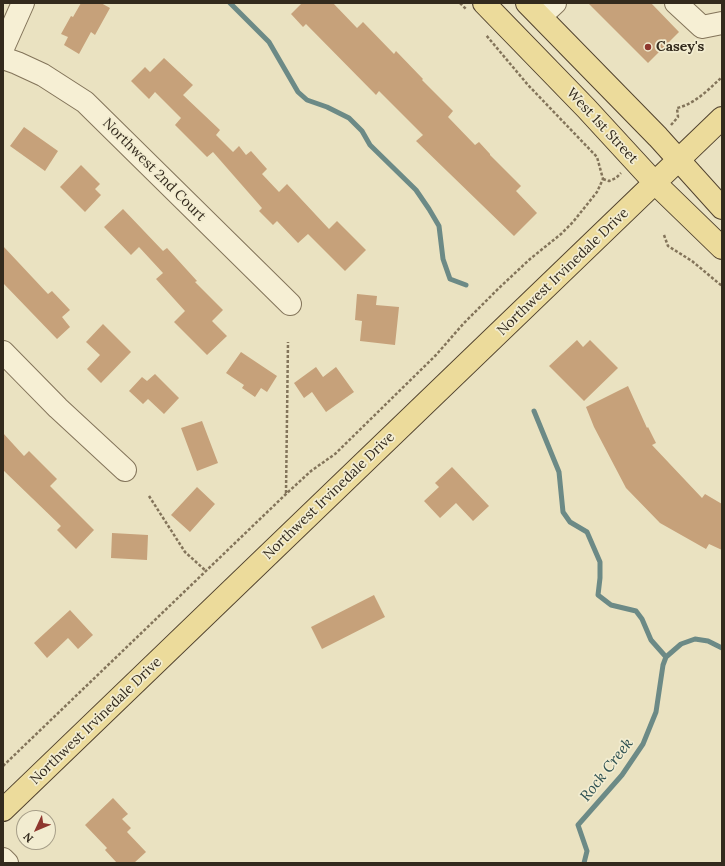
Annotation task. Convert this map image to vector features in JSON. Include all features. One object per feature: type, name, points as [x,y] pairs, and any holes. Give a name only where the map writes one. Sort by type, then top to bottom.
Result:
[{"type":"main road","points":[[541,7],[722,208]]},
{"type":"main road","name":"West 1st Street","points":[[476,8],[586,108],[655,183],[722,248]]},
{"type":"main road","name":"Northwest Irvinedale Drive","points":[[3,810],[722,118]]},
{"type":"street","points":[[3,48],[23,3]]},
{"type":"street","points":[[676,3],[702,27],[722,23]]},
{"type":"street","name":"Northwest 2nd Court","points":[[3,58],[43,75],[85,102],[290,304]]},
{"type":"street","points":[[3,352],[58,408],[125,470]]},
{"type":"street","points":[[3,859],[7,863]]},
{"type":"path","points":[[460,3],[476,8]]},
{"type":"path","points":[[3,766],[286,494],[340,449],[436,355],[464,323],[499,288],[573,222],[597,192],[603,179],[597,157],[528,85],[485,33]]},
{"type":"path","points":[[678,117],[677,108],[690,103],[707,91],[722,77]]},
{"type":"path","points":[[603,179],[609,181]]},
{"type":"path","points":[[664,235],[668,246],[692,261],[722,286]]},
{"type":"path","points":[[286,494],[288,342]]},
{"type":"path","points":[[149,496],[185,552],[206,571]]},
{"type":"building","points":[[81,3],[101,3],[110,8],[95,35],[91,32],[79,54],[64,45],[68,37],[61,34],[71,16],[73,17]]},
{"type":"building","points":[[302,3],[333,3],[357,28],[363,22],[394,54],[396,51],[453,111],[448,117],[475,145],[479,142],[521,186],[516,191],[537,213],[514,236],[416,141],[423,135],[379,91],[376,95],[306,24],[303,27],[291,14]]},
{"type":"building","name":"Casey's","points":[[588,3],[651,3],[679,32],[648,63]]},
{"type":"building","points":[[164,58],[193,85],[183,95],[220,130],[216,135],[233,152],[239,146],[246,155],[251,151],[267,169],[262,174],[279,192],[287,184],[329,229],[337,221],[366,250],[345,271],[308,234],[298,243],[277,221],[273,225],[259,211],[262,208],[213,152],[207,157],[175,125],[181,118],[155,92],[149,99],[131,81],[145,67],[150,72]]},
{"type":"building","points":[[24,127],[58,151],[45,171],[10,146]]},
{"type":"building","points":[[81,165],[100,184],[95,189],[101,195],[85,212],[60,187]]},
{"type":"building","points":[[123,209],[163,251],[167,248],[197,281],[195,282],[223,310],[212,321],[227,336],[207,355],[174,322],[185,311],[156,279],[163,273],[139,247],[131,255],[104,227]]},
{"type":"building","points":[[3,246],[48,294],[52,291],[70,310],[62,317],[70,327],[57,339],[3,283]]},
{"type":"building","points":[[357,294],[377,296],[376,305],[399,307],[395,345],[360,341],[362,321],[355,320]]},
{"type":"building","points":[[103,324],[131,352],[101,383],[87,369],[100,355],[86,342]]},
{"type":"building","points":[[577,340],[583,347],[590,340],[618,368],[584,401],[549,366]]},
{"type":"building","points":[[241,352],[277,376],[267,392],[261,388],[255,397],[242,388],[244,385],[226,373]]},
{"type":"building","points":[[316,367],[323,377],[336,367],[354,392],[326,412],[312,392],[304,398],[294,383]]},
{"type":"building","points":[[155,374],[179,398],[164,414],[148,399],[143,404],[129,391],[142,377],[147,381]]},
{"type":"building","points":[[628,386],[647,428],[648,427],[656,443],[652,445],[702,498],[705,494],[722,504],[722,550],[709,544],[706,549],[660,523],[626,488],[594,427],[586,407]]},
{"type":"building","points":[[202,421],[218,463],[197,471],[181,428]]},
{"type":"building","points":[[3,433],[24,456],[29,451],[57,479],[50,486],[94,530],[76,549],[57,530],[61,526],[3,470]]},
{"type":"building","points":[[452,467],[489,506],[473,521],[456,503],[440,518],[424,501],[439,487],[435,483]]},
{"type":"building","points":[[197,487],[215,504],[190,532],[171,515]]},
{"type":"building","points":[[112,533],[148,535],[147,560],[111,558]]},
{"type":"building","points":[[374,595],[385,617],[322,649],[311,627]]},
{"type":"building","points":[[70,610],[93,635],[78,649],[68,638],[47,658],[34,643]]},
{"type":"building","points":[[113,798],[128,814],[122,819],[131,828],[127,832],[146,852],[134,863],[117,863],[105,850],[107,848],[85,825]]},
{"type":"waterway","points":[[230,3],[269,42],[298,92],[307,100],[327,107],[349,118],[362,131],[370,145],[416,190],[439,226],[443,259],[450,279],[466,285]]},
{"type":"waterway","points":[[534,411],[559,472],[563,512],[570,522],[587,532],[600,562],[598,595],[611,605],[636,611],[642,619],[651,640],[666,657]]},
{"type":"waterway","name":"Rock Creek","points":[[584,863],[587,851],[578,825],[622,775],[643,744],[656,712],[663,665],[666,657],[681,644],[695,639],[708,641],[722,648]]},
{"type":"place","name":"Casey's","points":[[648,47]]}]
